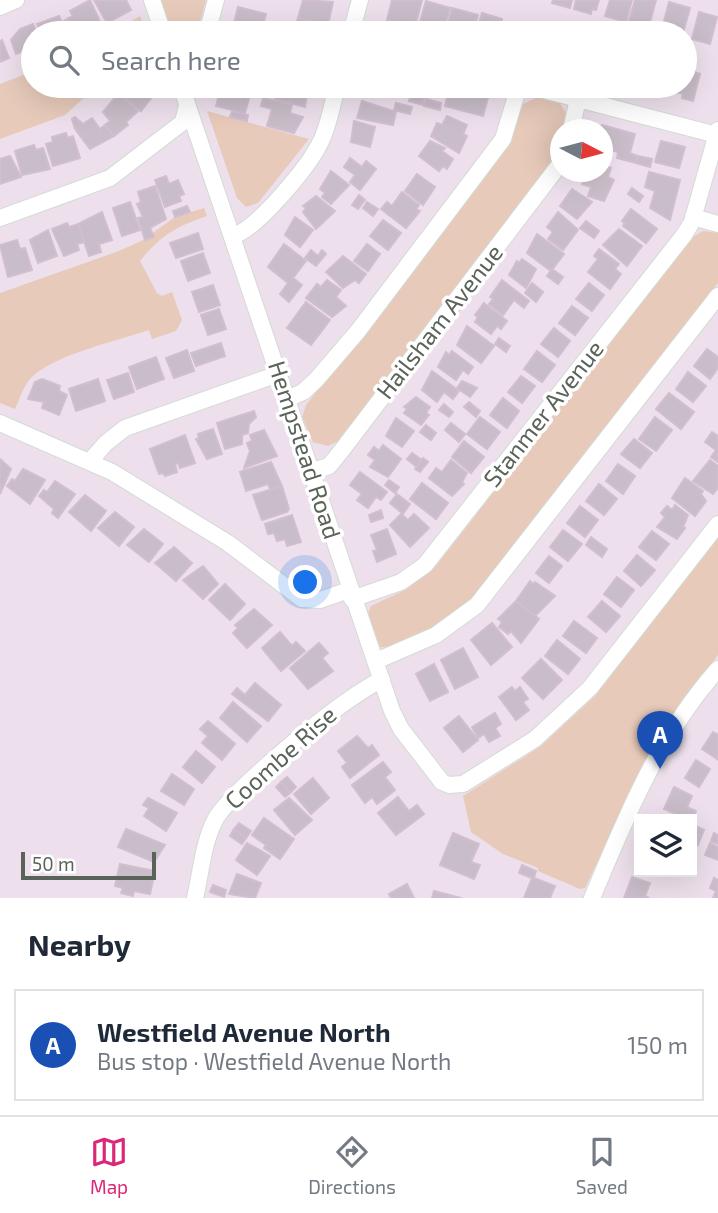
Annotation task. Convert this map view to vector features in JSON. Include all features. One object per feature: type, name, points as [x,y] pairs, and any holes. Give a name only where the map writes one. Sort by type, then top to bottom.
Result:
[{"type":"street","points":[[0,7],[16,0]]},
{"type":"street","points":[[152,0],[159,21]]},
{"type":"street","points":[[210,21],[216,0]]},
{"type":"street","points":[[354,21],[360,0]]},
{"type":"street","name":"Hempstead Road","points":[[185,98],[313,471],[351,595],[382,680],[401,729],[437,777],[449,785],[463,784],[510,756],[560,720],[590,688],[718,524]]},
{"type":"street","points":[[0,218],[110,178],[183,122],[189,98]]},
{"type":"street","points":[[233,236],[251,228],[317,149],[333,98]]},
{"type":"street","points":[[287,399],[303,392],[316,380],[358,331],[503,139],[515,98]]},
{"type":"street","points":[[575,98],[717,132]]},
{"type":"street","points":[[574,119],[579,99]]},
{"type":"street","name":"Stanmer Avenue","points":[[0,423],[90,460],[228,543],[302,599],[320,600],[351,595],[401,582],[425,565],[684,235],[693,217],[717,132]]},
{"type":"street","name":"Hailsham Avenue","points":[[313,471],[329,466],[342,450],[550,178]]},
{"type":"street","points":[[693,217],[718,224]]},
{"type":"street","points":[[376,662],[436,635],[477,605],[718,296]]},
{"type":"street","points":[[90,460],[125,428],[278,374]]},
{"type":"street","points":[[592,898],[649,769],[669,734],[718,668]]},
{"type":"street","name":"Coombe Rise","points":[[195,898],[210,831],[226,804],[344,702],[368,685],[382,680]]},
{"type":"shaded area","points":[[159,0],[206,0],[200,21],[167,21]]},
{"type":"shaded area","points":[[21,76],[21,98],[84,98],[65,115],[0,139],[0,84]]},
{"type":"shaded area","points":[[536,98],[549,98],[559,102],[566,113],[565,119],[550,119],[550,168],[340,440],[328,446],[313,442],[302,417],[306,405],[508,145],[523,104]]},
{"type":"shaded area","points":[[207,111],[309,139],[258,203],[246,207],[237,198]]},
{"type":"shaded area","points":[[204,208],[207,216],[170,233],[140,261],[157,293],[162,296],[172,292],[182,320],[176,331],[152,339],[149,330],[69,356],[40,370],[30,379],[15,409],[0,403],[0,293],[119,251],[143,240],[175,217]]},
{"type":"shaded area","points":[[703,231],[718,233],[718,283],[474,598],[417,637],[405,643],[380,647],[368,613],[371,606],[405,590],[436,566],[693,237]]},
{"type":"shaded area","points":[[718,538],[718,655],[662,729],[585,888],[580,889],[503,854],[471,832],[463,796],[540,747],[595,696]]},
{"type":"building","points":[[90,0],[100,21],[68,21],[73,16],[70,11]]},
{"type":"building","points":[[94,0],[126,0],[131,10],[106,21]]},
{"type":"building","points":[[303,0],[333,2],[329,21],[298,18]]},
{"type":"building","points":[[392,0],[422,0],[417,21],[387,20]]},
{"type":"building","points":[[553,0],[572,0],[570,8],[552,3]]},
{"type":"building","points":[[576,0],[599,0],[596,10],[592,9],[591,14],[574,9]]},
{"type":"building","points":[[610,0],[632,0],[626,21],[605,16]]},
{"type":"building","points":[[635,0],[656,0],[650,21],[629,21]]},
{"type":"building","points":[[426,1],[450,8],[446,21],[420,21]]},
{"type":"building","points":[[669,2],[690,8],[686,21],[664,21]]},
{"type":"building","points":[[238,7],[266,14],[264,21],[234,21]]},
{"type":"building","points":[[452,8],[478,15],[476,21],[449,21]]},
{"type":"building","points":[[699,12],[717,17],[710,44],[697,40]]},
{"type":"building","points":[[482,13],[502,19],[502,21],[480,21]]},
{"type":"building","points":[[59,16],[62,21],[45,21]]},
{"type":"building","points":[[20,29],[21,52],[16,54],[11,40]]},
{"type":"building","points":[[2,40],[9,58],[0,62],[0,41]]},
{"type":"building","points":[[115,98],[123,98],[138,111],[126,122],[128,125],[114,136],[105,125],[110,121],[103,112]]},
{"type":"building","points":[[125,98],[151,98],[141,111]]},
{"type":"building","points":[[218,98],[249,98],[245,113],[216,106]]},
{"type":"building","points":[[263,98],[292,105],[290,113],[303,117],[294,133],[267,126],[272,109],[261,106]]},
{"type":"building","points":[[275,98],[306,98],[305,107]]},
{"type":"building","points":[[410,98],[424,98],[423,105],[409,101]]},
{"type":"building","points":[[447,98],[488,98],[483,116],[445,106]]},
{"type":"building","points":[[426,99],[441,103],[440,110],[424,106]]},
{"type":"building","points":[[362,101],[396,112],[393,125],[357,118]]},
{"type":"building","points":[[396,103],[412,107],[410,114],[394,110]]},
{"type":"building","points":[[232,112],[248,115],[247,121],[230,117]]},
{"type":"building","points":[[447,116],[467,125],[463,134],[467,136],[459,153],[431,136],[437,123],[442,125]]},
{"type":"building","points":[[75,117],[83,124],[92,118],[100,129],[105,125],[114,136],[90,149],[75,129],[72,119]]},
{"type":"building","points":[[354,121],[375,127],[370,147],[351,142]]},
{"type":"building","points":[[613,128],[635,134],[630,153],[638,156],[636,163],[617,158],[618,152],[613,151]]},
{"type":"building","points":[[66,133],[68,138],[73,136],[80,158],[53,166],[46,144],[53,142],[52,137]]},
{"type":"building","points":[[430,141],[445,148],[442,151],[453,159],[447,169],[443,166],[439,171],[419,156]]},
{"type":"building","points":[[661,141],[685,147],[679,168],[655,162]]},
{"type":"building","points":[[34,145],[36,150],[43,148],[50,169],[22,175],[15,151]]},
{"type":"building","points":[[10,156],[21,177],[0,184],[0,159]]},
{"type":"building","points":[[638,156],[652,159],[650,167],[636,163]]},
{"type":"building","points":[[350,158],[362,167],[366,161],[376,169],[360,190],[350,182],[355,175],[344,167]]},
{"type":"building","points":[[331,171],[349,185],[331,204],[322,197],[325,193],[320,189]]},
{"type":"building","points":[[649,172],[680,180],[670,220],[650,208],[655,191],[645,187]]},
{"type":"building","points":[[417,174],[435,187],[423,205],[405,191]]},
{"type":"building","points":[[166,176],[169,184],[178,180],[184,194],[179,196],[181,201],[165,207],[155,180]]},
{"type":"building","points":[[614,180],[604,201],[588,196],[591,187],[582,184]]},
{"type":"building","points":[[155,186],[166,219],[150,228],[154,237],[145,240],[138,218],[143,217],[137,204],[141,202],[138,192]]},
{"type":"building","points":[[632,188],[643,196],[639,202],[628,194]]},
{"type":"building","points":[[572,189],[592,202],[577,219],[560,206]]},
{"type":"building","points":[[402,192],[419,205],[416,209],[420,211],[406,228],[381,209],[387,202],[392,206]]},
{"type":"building","points":[[359,195],[365,200],[358,209],[352,205]]},
{"type":"building","points":[[316,196],[335,211],[316,229],[303,212],[306,208],[303,206]]},
{"type":"building","points":[[130,202],[140,230],[122,236],[113,208]]},
{"type":"building","points":[[367,202],[378,209],[373,216],[363,208]]},
{"type":"building","points":[[187,206],[190,212],[175,217],[173,211]]},
{"type":"building","points":[[631,209],[657,229],[646,243],[623,226],[625,224],[622,221]]},
{"type":"building","points":[[102,212],[112,240],[99,244],[101,252],[89,256],[78,224]]},
{"type":"building","points":[[558,212],[578,230],[563,250],[548,239],[553,232],[547,227]]},
{"type":"building","points":[[295,217],[313,230],[300,247],[285,235]]},
{"type":"building","points":[[383,220],[401,233],[388,250],[370,236]]},
{"type":"building","points":[[586,221],[599,231],[594,238],[580,228]]},
{"type":"building","points":[[67,223],[69,227],[78,224],[84,242],[77,244],[79,250],[64,256],[52,229]]},
{"type":"building","points":[[619,229],[642,246],[627,266],[603,245]]},
{"type":"building","points":[[48,230],[57,256],[38,263],[30,240]]},
{"type":"building","points":[[198,233],[203,249],[176,258],[170,243]]},
{"type":"building","points":[[537,234],[564,254],[551,271],[527,253]]},
{"type":"building","points":[[17,240],[20,249],[25,248],[32,270],[8,277],[0,245]]},
{"type":"building","points":[[284,244],[306,261],[293,278],[302,285],[289,302],[280,294],[288,283],[268,267]]},
{"type":"building","points":[[367,244],[380,254],[368,271],[354,261]]},
{"type":"building","points":[[599,249],[619,264],[615,269],[621,274],[610,289],[588,272],[598,259],[594,256]]},
{"type":"building","points":[[311,250],[318,256],[322,250],[326,254],[316,266],[305,258]]},
{"type":"building","points":[[203,253],[210,273],[188,281],[181,261]]},
{"type":"building","points":[[343,256],[366,274],[359,283],[355,280],[343,288],[326,272]]},
{"type":"building","points":[[522,259],[536,269],[526,288],[509,275],[517,261],[519,263]]},
{"type":"building","points":[[552,269],[563,277],[558,284],[547,276]]},
{"type":"building","points":[[327,280],[341,290],[336,297],[346,306],[332,317],[306,298],[317,284],[321,287]]},
{"type":"building","points":[[502,280],[529,301],[524,308],[514,300],[503,315],[489,304],[493,299],[490,297]]},
{"type":"building","points":[[532,283],[543,292],[536,302],[525,293]]},
{"type":"building","points":[[589,283],[604,295],[592,311],[576,299]]},
{"type":"building","points":[[213,285],[220,305],[199,312],[192,292]]},
{"type":"building","points":[[306,302],[330,320],[311,345],[287,328]]},
{"type":"building","points":[[484,303],[507,321],[501,329],[497,326],[491,334],[475,322],[478,317],[475,315]]},
{"type":"building","points":[[572,306],[588,318],[575,335],[559,323]]},
{"type":"building","points":[[219,309],[226,329],[208,335],[201,315]]},
{"type":"building","points":[[467,326],[494,346],[481,363],[457,345]]},
{"type":"building","points":[[554,328],[570,341],[558,357],[541,344]]},
{"type":"building","points":[[499,338],[510,346],[506,352],[495,344]]},
{"type":"building","points":[[221,343],[225,356],[196,366],[191,353]]},
{"type":"building","points":[[707,349],[718,357],[718,368],[710,379],[694,366]]},
{"type":"building","points":[[187,350],[194,371],[174,378],[166,358]]},
{"type":"building","points":[[452,351],[473,367],[468,374],[463,370],[456,380],[438,367],[446,352],[449,355]]},
{"type":"building","points":[[537,351],[555,365],[542,382],[524,369]]},
{"type":"building","points":[[156,357],[164,379],[137,389],[129,367]]},
{"type":"building","points":[[432,371],[459,391],[453,399],[444,392],[437,402],[422,390]]},
{"type":"building","points":[[688,372],[706,386],[693,402],[676,389]]},
{"type":"building","points":[[128,373],[134,392],[114,399],[107,380]]},
{"type":"building","points":[[521,376],[535,386],[522,403],[508,392]]},
{"type":"building","points":[[42,379],[60,386],[59,391],[67,395],[59,415],[42,408],[44,402],[28,399],[35,382]]},
{"type":"building","points":[[98,379],[105,401],[76,411],[69,389]]},
{"type":"building","points":[[462,381],[477,388],[470,397],[457,388]]},
{"type":"building","points":[[669,393],[694,412],[681,429],[656,409]]},
{"type":"building","points":[[416,397],[430,407],[426,413],[429,415],[421,425],[404,413],[407,409],[404,407]]},
{"type":"building","points":[[503,398],[519,411],[507,428],[490,415]]},
{"type":"building","points":[[469,402],[480,411],[476,417],[464,407]]},
{"type":"building","points":[[444,404],[453,412],[449,417],[439,410]]},
{"type":"building","points":[[254,411],[256,417],[249,424],[248,433],[242,435],[242,444],[225,449],[217,423]]},
{"type":"building","points":[[480,417],[500,432],[487,449],[467,434]]},
{"type":"building","points":[[655,417],[672,430],[656,451],[639,439]]},
{"type":"building","points":[[396,418],[414,431],[402,447],[386,436]]},
{"type":"building","points":[[451,423],[465,434],[459,442],[445,430]]},
{"type":"building","points":[[426,425],[436,433],[431,440],[420,432]]},
{"type":"building","points":[[213,429],[222,454],[207,459],[196,439],[199,438],[198,434]]},
{"type":"building","points":[[264,430],[277,456],[244,468],[250,451],[247,443],[252,441],[250,435]]},
{"type":"building","points":[[712,432],[718,436],[718,462],[711,457],[716,450],[705,442]]},
{"type":"building","points":[[185,435],[195,463],[180,468],[178,463],[175,464],[177,472],[165,476],[163,473],[159,474],[150,449]]},
{"type":"building","points":[[634,439],[652,453],[640,468],[621,454]]},
{"type":"building","points":[[464,441],[484,457],[471,473],[452,457]]},
{"type":"building","points":[[383,445],[401,459],[388,477],[370,467],[375,460],[368,455],[374,447],[379,451]]},
{"type":"building","points":[[412,453],[422,460],[417,467],[407,459]]},
{"type":"building","points":[[423,458],[428,462],[420,472],[415,469]]},
{"type":"building","points":[[0,459],[11,469],[0,494]]},
{"type":"building","points":[[451,460],[467,473],[462,482],[464,484],[452,496],[429,478],[436,468],[442,472]]},
{"type":"building","points":[[710,460],[718,466],[718,488],[713,494],[693,481]]},
{"type":"building","points":[[271,462],[282,486],[270,489],[268,484],[246,491],[240,472]]},
{"type":"building","points":[[618,464],[635,476],[623,494],[606,481]]},
{"type":"building","points":[[23,469],[45,480],[30,504],[7,486],[12,479],[15,481]]},
{"type":"building","points":[[360,472],[387,492],[381,500],[376,497],[368,508],[357,500],[362,494],[350,485]]},
{"type":"building","points":[[685,478],[703,491],[701,494],[706,501],[695,516],[672,498]]},
{"type":"building","points":[[389,480],[399,487],[395,493],[385,485]]},
{"type":"building","points":[[55,481],[75,494],[58,518],[52,513],[54,509],[39,496],[44,490],[47,492]]},
{"type":"building","points":[[422,483],[448,503],[436,519],[410,499]]},
{"type":"building","points":[[599,484],[617,499],[604,515],[586,501]]},
{"type":"building","points":[[282,486],[289,509],[262,520],[253,495]]},
{"type":"building","points":[[397,494],[410,504],[403,514],[390,503]]},
{"type":"building","points":[[85,495],[106,511],[91,531],[69,512]]},
{"type":"building","points":[[675,505],[688,515],[683,527],[685,528],[677,539],[657,527],[665,517],[661,513],[667,506],[672,510]]},
{"type":"building","points":[[580,506],[598,520],[585,537],[567,523]]},
{"type":"building","points":[[381,510],[383,518],[371,522],[369,515]]},
{"type":"building","points":[[115,512],[134,527],[119,546],[98,528]]},
{"type":"building","points":[[401,514],[408,520],[414,514],[429,528],[410,547],[390,525]]},
{"type":"building","points":[[292,515],[301,542],[287,546],[285,539],[277,541],[274,533],[268,534],[265,524]]},
{"type":"building","points":[[144,529],[163,544],[149,562],[127,545]]},
{"type":"building","points":[[387,529],[396,554],[377,562],[373,551],[377,550],[371,535]]},
{"type":"building","points":[[563,530],[582,544],[568,561],[550,547]]},
{"type":"building","points":[[652,531],[669,544],[656,560],[639,547]]},
{"type":"building","points":[[591,537],[607,549],[602,557],[586,545]]},
{"type":"building","points":[[174,547],[192,563],[176,581],[155,563]]},
{"type":"building","points":[[637,555],[655,570],[641,586],[624,571]]},
{"type":"building","points":[[549,556],[562,566],[549,583],[536,573]]},
{"type":"building","points":[[203,566],[218,584],[203,599],[183,580]]},
{"type":"building","points":[[617,577],[634,590],[621,607],[604,594]]},
{"type":"building","points":[[530,581],[555,596],[535,616],[516,601]]},
{"type":"building","points":[[225,584],[245,604],[230,620],[209,600]]},
{"type":"building","points":[[516,601],[539,619],[521,643],[511,631],[508,634],[499,627],[502,622],[498,619]]},
{"type":"building","points":[[602,601],[620,616],[606,632],[588,617]]},
{"type":"building","points":[[254,609],[272,625],[247,648],[233,633],[238,628],[235,625]]},
{"type":"building","points":[[574,621],[597,638],[586,653],[563,636]]},
{"type":"building","points":[[492,623],[512,647],[491,665],[471,640]]},
{"type":"building","points":[[280,632],[292,646],[296,642],[305,651],[281,671],[262,648]]},
{"type":"building","points":[[557,640],[580,659],[568,674],[545,656]]},
{"type":"building","points":[[319,643],[328,653],[322,658],[333,671],[308,689],[290,668]]},
{"type":"building","points":[[463,648],[478,677],[455,689],[441,660]]},
{"type":"building","points":[[541,659],[562,680],[543,699],[522,678]]},
{"type":"building","points":[[434,664],[448,692],[430,701],[416,674]]},
{"type":"building","points":[[255,683],[281,705],[268,721],[232,694],[237,688],[245,695]]},
{"type":"building","points":[[512,687],[515,691],[520,687],[528,699],[523,702],[529,710],[516,720],[499,697]]},
{"type":"building","points":[[233,702],[261,726],[247,742],[220,718]]},
{"type":"building","points":[[495,713],[501,724],[495,728],[500,736],[489,742],[484,734],[478,738],[472,727]]},
{"type":"building","points":[[459,716],[478,740],[463,752],[444,728]]},
{"type":"building","points":[[208,721],[235,744],[222,760],[202,743],[208,736],[200,729]]},
{"type":"building","points":[[713,732],[718,735],[717,759],[702,749]]},
{"type":"building","points":[[357,736],[368,748],[372,745],[379,755],[350,778],[342,767],[347,763],[338,751]]},
{"type":"building","points":[[196,751],[215,767],[202,783],[183,767]]},
{"type":"building","points":[[696,760],[710,769],[699,787],[685,778]]},
{"type":"building","points":[[383,762],[391,772],[385,777],[395,790],[377,804],[372,797],[365,803],[352,785]]},
{"type":"building","points":[[172,774],[194,789],[184,805],[161,791]]},
{"type":"building","points":[[287,777],[296,787],[290,793],[281,782]]},
{"type":"building","points":[[313,778],[329,798],[311,814],[294,794]]},
{"type":"building","points":[[281,782],[290,793],[285,797],[276,787]]},
{"type":"building","points":[[674,787],[692,796],[687,807],[696,811],[695,814],[676,814],[664,809]]},
{"type":"building","points":[[398,797],[409,811],[417,805],[424,814],[396,835],[378,813]]},
{"type":"building","points":[[148,798],[177,813],[166,831],[144,816],[149,808],[143,805]]},
{"type":"building","points":[[289,798],[312,820],[295,835],[274,810]]},
{"type":"building","points":[[264,818],[294,839],[280,859],[252,835]]},
{"type":"building","points":[[239,823],[251,831],[246,838],[234,829]]},
{"type":"building","points":[[697,826],[704,830],[701,837],[697,835]]},
{"type":"building","points":[[126,829],[165,845],[154,862],[118,847]]},
{"type":"building","points":[[234,829],[246,838],[242,844],[230,836]]},
{"type":"building","points":[[453,833],[479,844],[471,862],[480,865],[474,879],[440,865]]},
{"type":"building","points":[[714,833],[718,835],[718,844],[711,841]]},
{"type":"building","points":[[247,843],[270,856],[257,875],[236,860]]},
{"type":"building","points":[[710,843],[718,847],[718,860],[705,855]]},
{"type":"building","points":[[120,864],[155,871],[150,894],[134,891],[133,896],[121,893],[123,888],[115,886]]},
{"type":"building","points":[[522,865],[536,871],[534,878],[555,886],[550,898],[524,898],[532,878],[519,873]]},
{"type":"building","points":[[237,874],[261,883],[255,898],[229,894]]},
{"type":"building","points":[[632,877],[650,883],[645,896],[649,898],[624,898]]},
{"type":"building","points":[[714,878],[718,880],[718,898],[713,898],[716,891],[710,888]]},
{"type":"building","points":[[407,884],[414,898],[391,898],[389,894]]},
{"type":"building","points":[[213,885],[226,890],[224,897],[210,892]]},
{"type":"building","points":[[434,891],[461,898],[432,898]]},
{"type":"place","name":"Westfield Avenue North","points":[[660,769]]}]
